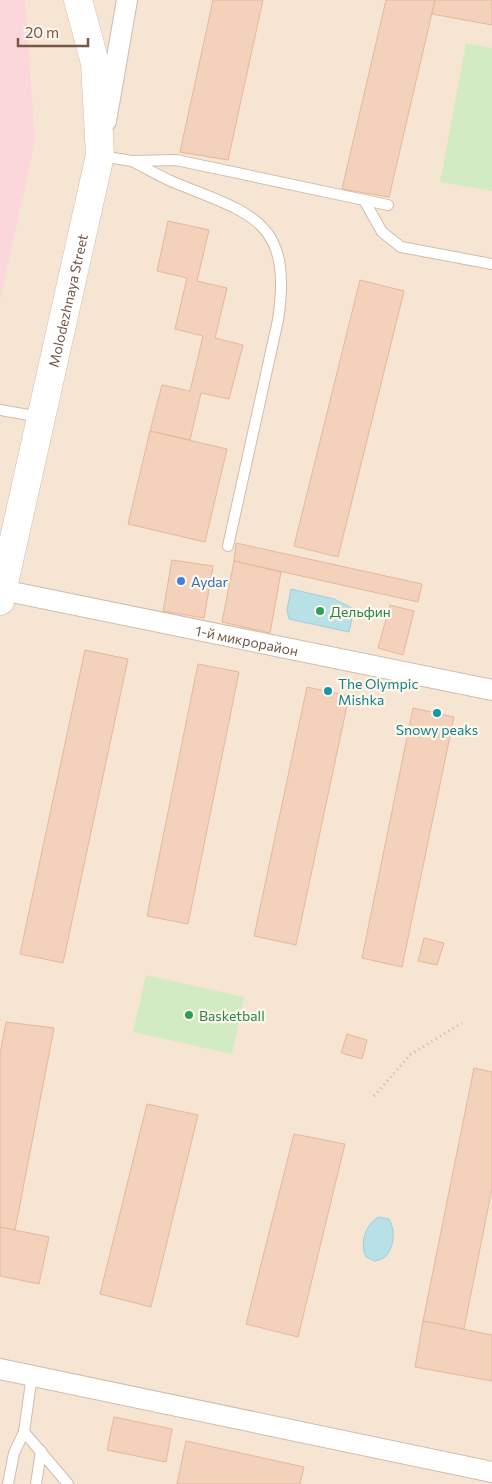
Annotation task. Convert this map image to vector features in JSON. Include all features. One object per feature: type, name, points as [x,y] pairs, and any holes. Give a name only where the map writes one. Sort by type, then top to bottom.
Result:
[{"type":"main road","name":"Molodezhnaya Street","points":[[1,595],[100,156],[95,63],[78,0]]},
{"type":"street","points":[[100,156],[127,0]]},
{"type":"street","name":"1-й микрорайон","points":[[1,595],[492,690]]},
{"type":"street","points":[[0,1369],[492,1472]]},
{"type":"lane","points":[[100,156],[132,161],[176,160],[388,205]]},
{"type":"lane","points":[[132,161],[172,182],[223,200],[248,215],[262,226],[271,238],[282,268],[283,288],[278,320],[228,546]]},
{"type":"lane","points":[[364,200],[382,232],[401,247],[492,264]]},
{"type":"lane","points":[[0,410],[42,417]]},
{"type":"lane","points":[[8,1484],[14,1452],[24,1432],[32,1375]]},
{"type":"lane","points":[[24,1432],[68,1484]]},
{"type":"lane","points":[[36,1484],[41,1451]]},
{"type":"path","points":[[374,1096],[411,1054],[462,1024]]},
{"type":"shaded area","points":[[0,0],[492,0],[492,1484],[0,1484]]},
{"type":"shaded area","points":[[0,0],[25,0],[35,141],[0,300]]},
{"type":"green space","points":[[466,43],[492,48],[492,191],[440,182]]},
{"type":"green space","name":"Basketball","points":[[146,975],[244,997],[232,1054],[133,1032]]},
{"type":"water","name":"Дельфин","points":[[291,589],[334,599],[354,609],[349,632],[289,619],[287,610]]},
{"type":"water","points":[[379,1217],[389,1219],[393,1237],[390,1250],[381,1259],[375,1261],[366,1257],[363,1246],[367,1229]]},
{"type":"building","points":[[213,0],[263,0],[228,160],[180,152]]},
{"type":"building","points":[[386,0],[435,0],[389,197],[342,189]]},
{"type":"building","points":[[435,0],[492,0],[492,25],[432,14]]},
{"type":"building","points":[[168,221],[209,230],[197,281],[227,288],[215,338],[243,345],[229,399],[201,393],[190,440],[150,431],[162,385],[190,391],[203,336],[175,329],[187,278],[157,271]]},
{"type":"building","points":[[360,280],[404,291],[338,557],[294,546]]},
{"type":"building","points":[[150,431],[227,449],[205,542],[128,524]]},
{"type":"building","points":[[236,543],[422,584],[418,602],[234,561]]},
{"type":"building","points":[[172,560],[213,566],[204,618],[163,611]]},
{"type":"building","points":[[234,561],[281,572],[270,633],[222,622]]},
{"type":"building","points":[[390,605],[414,611],[403,655],[378,648]]},
{"type":"building","points":[[85,650],[128,659],[63,963],[20,954]]},
{"type":"building","points":[[198,664],[239,672],[188,924],[147,916]]},
{"type":"building","points":[[307,687],[349,696],[296,945],[254,936]]},
{"type":"building","points":[[413,708],[454,717],[402,967],[362,958]]},
{"type":"building","points":[[424,938],[444,943],[437,965],[418,961]]},
{"type":"building","points":[[6,1022],[54,1028],[15,1230],[0,1227],[0,1054]]},
{"type":"building","points":[[347,1034],[367,1040],[362,1059],[341,1053]]},
{"type":"building","points":[[474,1068],[492,1072],[492,1188],[464,1329],[423,1321]]},
{"type":"building","points":[[147,1104],[198,1115],[151,1307],[100,1294]]},
{"type":"building","points":[[294,1134],[345,1144],[298,1337],[246,1324]]},
{"type":"building","points":[[0,1227],[49,1237],[39,1284],[0,1276]]},
{"type":"building","points":[[423,1321],[492,1335],[492,1381],[415,1367]]},
{"type":"building","points":[[114,1417],[172,1429],[166,1462],[107,1450]]},
{"type":"building","points":[[186,1441],[304,1467],[300,1484],[177,1484]]},
{"type":"place","name":"Aydar","points":[[181,581]]},
{"type":"place","name":"Дельфин","points":[[320,611]]},
{"type":"place","name":"The Olympic Mishka","points":[[328,691]]},
{"type":"place","name":"Snowy peaks","points":[[437,713]]},
{"type":"place","name":"Basketball","points":[[189,1015]]}]
